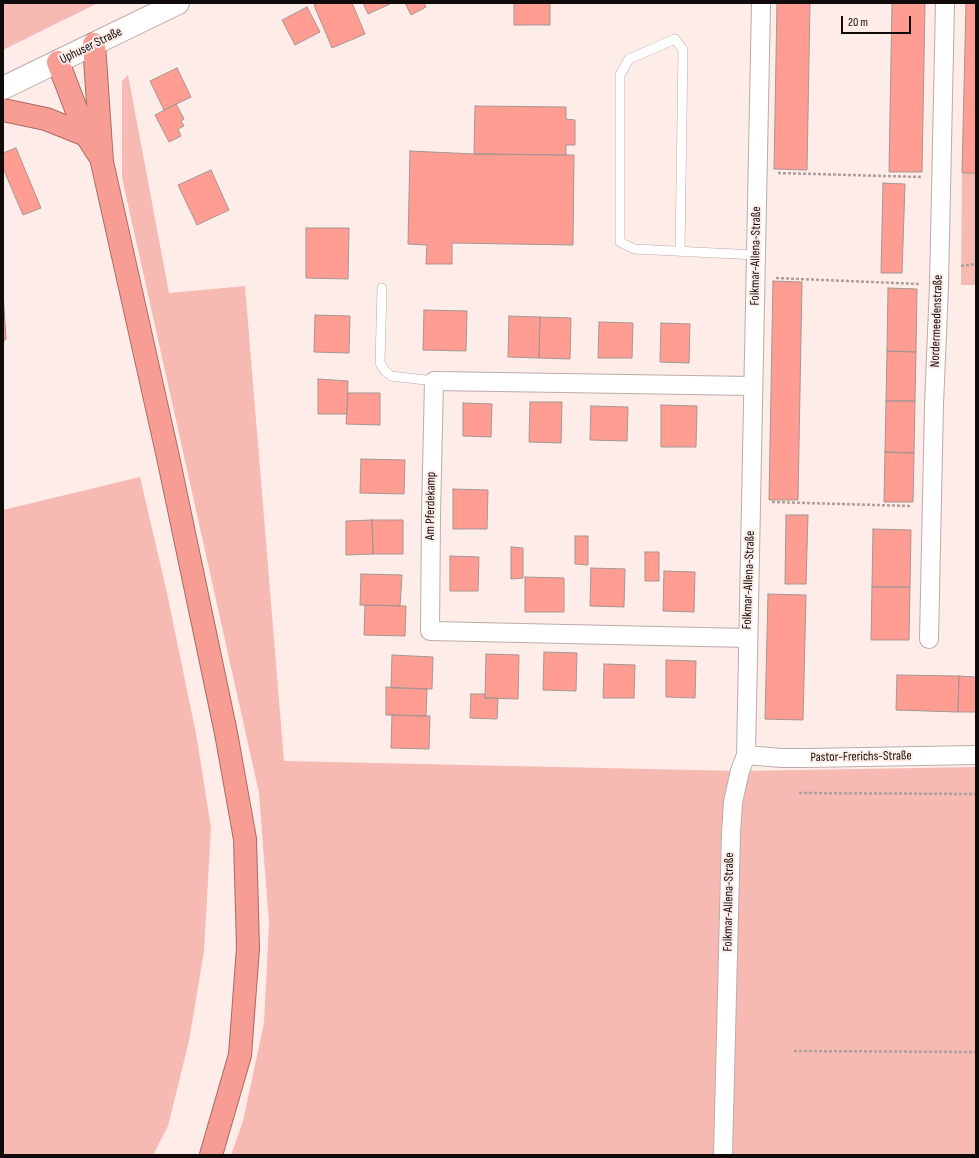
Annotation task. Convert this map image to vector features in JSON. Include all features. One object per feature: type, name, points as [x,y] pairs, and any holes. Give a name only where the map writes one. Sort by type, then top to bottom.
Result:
[{"type":"highway","points":[[94,44],[102,162],[170,465],[226,733],[245,839],[248,948],[240,1054],[211,1155]]},
{"type":"highway","points":[[58,62],[86,135],[102,162]]},
{"type":"highway","points":[[3,110],[46,119],[86,135]]},
{"type":"street","name":"Uphuser Straße","points":[[3,88],[178,3]]},
{"type":"street","name":"Folkmar-Allena-Straße","points":[[723,1155],[731,833],[733,802],[740,771],[746,755],[761,3]]},
{"type":"street","name":"Nordermeedenstraße","points":[[930,639],[934,405],[942,178],[945,3]]},
{"type":"street","points":[[434,382],[753,386]]},
{"type":"street","name":"Am Pferdekamp","points":[[434,382],[430,630],[748,638]]},
{"type":"street","name":"Pastor-Frerichs-Straße","points":[[746,755],[775,758],[976,755]]},
{"type":"lane","points":[[680,251],[683,50],[675,40],[629,59],[620,75],[620,242],[634,249],[680,251],[756,254]]},
{"type":"lane","points":[[382,288],[380,363],[385,371],[391,376],[434,382]]},
{"type":"path","points":[[758,173],[942,178]]},
{"type":"path","points":[[755,277],[939,285]]},
{"type":"path","points":[[751,502],[932,506]]},
{"type":"path","points":[[799,793],[976,794]]},
{"type":"path","points":[[794,1051],[976,1052]]},
{"type":"shaded area","points":[[3,3],[98,3],[3,50]]},
{"type":"shaded area","points":[[128,75],[169,293],[245,286],[284,761],[740,771],[976,767],[976,1155],[231,1155],[243,1121],[264,1023],[269,924],[259,793],[122,178],[122,81]]},
{"type":"shaded area","points":[[962,173],[976,173],[976,285],[961,285]]},
{"type":"shaded area","points":[[140,477],[167,593],[197,739],[211,828],[204,951],[189,1041],[168,1126],[153,1155],[3,1155],[3,510]]},
{"type":"building","points":[[319,3],[352,3],[365,34],[332,48],[314,5]]},
{"type":"building","points":[[363,3],[390,3],[390,4],[368,14]]},
{"type":"building","points":[[405,3],[424,3],[426,7],[411,15]]},
{"type":"building","points":[[514,3],[550,3],[550,25],[514,25]]},
{"type":"building","points":[[777,3],[810,3],[807,170],[774,169]]},
{"type":"building","points":[[892,3],[925,3],[922,172],[889,172]]},
{"type":"building","points":[[966,3],[976,3],[976,173],[962,173]]},
{"type":"building","points":[[307,7],[320,32],[295,45],[282,20]]},
{"type":"building","points":[[177,68],[191,97],[164,110],[150,81]]},
{"type":"building","points":[[176,104],[184,119],[181,121],[184,126],[178,129],[181,136],[169,142],[155,115]]},
{"type":"building","points":[[475,106],[566,107],[566,119],[575,120],[575,145],[566,145],[566,155],[474,154]]},
{"type":"building","points":[[16,148],[41,208],[23,215],[3,168],[3,153]]},
{"type":"building","points":[[410,151],[474,154],[574,155],[573,245],[452,243],[452,264],[426,264],[427,245],[408,244]]},
{"type":"building","points":[[211,170],[229,210],[197,225],[178,185]]},
{"type":"building","points":[[883,183],[905,184],[902,273],[881,273]]},
{"type":"building","points":[[306,228],[349,228],[348,279],[306,278]]},
{"type":"building","points":[[773,281],[802,282],[798,500],[769,500]]},
{"type":"building","points":[[888,288],[917,289],[916,352],[887,351]]},
{"type":"building","points":[[3,292],[6,339],[3,342]]},
{"type":"building","points":[[424,310],[467,311],[466,351],[423,350]]},
{"type":"building","points":[[315,315],[350,316],[349,353],[314,352]]},
{"type":"building","points":[[509,316],[540,317],[539,358],[508,357]]},
{"type":"building","points":[[540,317],[571,318],[570,359],[539,358]]},
{"type":"building","points":[[599,322],[633,323],[632,358],[598,358]]},
{"type":"building","points":[[661,323],[690,324],[689,363],[660,362]]},
{"type":"building","points":[[887,351],[916,352],[915,401],[886,401]]},
{"type":"building","points":[[318,379],[348,381],[347,414],[318,414]]},
{"type":"building","points":[[348,393],[380,393],[380,425],[346,424]]},
{"type":"building","points":[[886,401],[915,401],[914,453],[885,452]]},
{"type":"building","points":[[530,402],[562,402],[561,443],[529,442]]},
{"type":"building","points":[[463,403],[492,404],[491,437],[463,436]]},
{"type":"building","points":[[661,405],[697,406],[696,447],[661,447]]},
{"type":"building","points":[[591,406],[628,407],[627,441],[590,440]]},
{"type":"building","points":[[885,452],[914,453],[913,502],[884,502]]},
{"type":"building","points":[[361,459],[405,460],[404,494],[360,493]]},
{"type":"building","points":[[453,489],[488,490],[487,529],[453,529]]},
{"type":"building","points":[[786,515],[808,515],[806,584],[785,584]]},
{"type":"building","points":[[372,520],[403,520],[403,554],[373,554]]},
{"type":"building","points":[[372,520],[373,554],[346,555],[346,521]]},
{"type":"building","points":[[873,529],[911,530],[910,587],[872,587]]},
{"type":"building","points":[[575,536],[588,536],[588,565],[575,564]]},
{"type":"building","points":[[511,547],[523,548],[523,578],[511,579]]},
{"type":"building","points":[[645,552],[659,552],[659,581],[645,581]]},
{"type":"building","points":[[450,556],[479,557],[478,591],[450,591]]},
{"type":"building","points":[[591,568],[625,569],[624,607],[590,606]]},
{"type":"building","points":[[664,571],[695,572],[694,612],[663,611]]},
{"type":"building","points":[[361,574],[402,575],[400,606],[360,605]]},
{"type":"building","points":[[525,577],[564,578],[564,612],[525,612]]},
{"type":"building","points":[[872,587],[910,587],[909,640],[871,640]]},
{"type":"building","points":[[768,594],[806,595],[803,720],[765,719]]},
{"type":"building","points":[[365,605],[406,606],[405,636],[364,635]]},
{"type":"building","points":[[544,652],[577,653],[576,691],[543,690]]},
{"type":"building","points":[[486,654],[519,655],[518,699],[485,698]]},
{"type":"building","points":[[392,655],[433,657],[432,689],[391,688]]},
{"type":"building","points":[[666,660],[696,661],[695,698],[666,697]]},
{"type":"building","points":[[604,664],[635,665],[634,698],[603,698]]},
{"type":"building","points":[[897,675],[959,676],[958,712],[896,710]]},
{"type":"building","points":[[959,676],[976,677],[976,712],[958,712]]},
{"type":"building","points":[[386,687],[427,689],[426,716],[386,715]]},
{"type":"building","points":[[471,694],[485,694],[485,698],[498,698],[497,719],[470,718]]},
{"type":"building","points":[[392,715],[430,716],[429,749],[391,748]]}]
